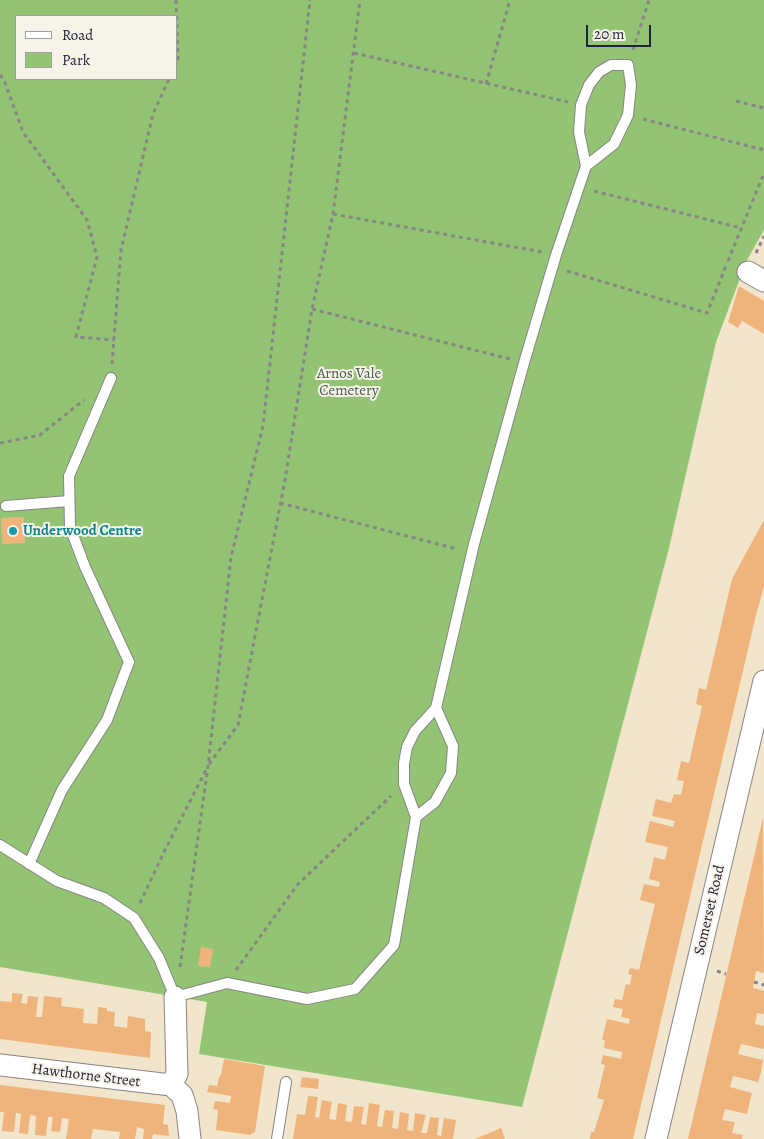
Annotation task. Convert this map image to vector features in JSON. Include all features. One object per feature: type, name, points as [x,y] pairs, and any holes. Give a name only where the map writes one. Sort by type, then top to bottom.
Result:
[{"type":"street","name":"Somerset Road","points":[[656,1139],[764,681]]},
{"type":"street","points":[[175,997],[177,1074],[171,1086],[182,1095],[187,1111],[190,1139]]},
{"type":"street","name":"Hawthorne Street","points":[[0,1066],[171,1086]]},
{"type":"lane","points":[[0,845],[58,881],[104,898],[134,918],[159,958],[175,997],[227,982],[306,999],[355,989],[394,945],[416,817],[404,784],[404,763],[407,747],[416,731],[436,708],[472,553],[524,363],[552,267],[586,166],[579,132],[581,105],[589,84],[599,72],[611,65],[628,65],[631,85],[628,115],[614,144],[586,166]]},
{"type":"lane","points":[[29,864],[62,790],[107,720],[130,662],[85,567],[70,527],[69,476],[111,378]]},
{"type":"lane","points":[[6,506],[70,501]]},
{"type":"lane","points":[[416,817],[435,802],[451,773],[453,746],[436,708]]},
{"type":"lane","points":[[277,1139],[286,1082]]},
{"type":"path","points":[[176,0],[177,15]]},
{"type":"path","points":[[175,997],[208,766],[231,557],[263,426],[310,0]]},
{"type":"path","points":[[134,918],[165,850],[208,766],[238,725],[280,503],[312,309],[333,214],[360,0]]},
{"type":"path","points":[[486,84],[510,0]]},
{"type":"path","points":[[628,65],[649,0]]},
{"type":"path","points":[[354,53],[581,105]]},
{"type":"path","points":[[0,75],[4,80],[23,132],[87,220],[97,257],[76,338],[114,340]]},
{"type":"path","points":[[0,443],[40,434],[111,378],[121,250],[153,114],[169,80]]},
{"type":"path","points":[[736,101],[764,108]]},
{"type":"path","points":[[628,115],[764,150]]},
{"type":"path","points":[[552,267],[707,313],[764,173]]},
{"type":"path","points":[[580,187],[741,228]]},
{"type":"path","points":[[333,214],[556,255]]},
{"type":"path","points":[[312,309],[524,363]]},
{"type":"path","points":[[280,503],[472,553]]},
{"type":"path","points":[[227,982],[298,884],[404,784]]},
{"type":"path","points":[[754,982],[764,985]]},
{"type":"green space","name":"Arnos Vale Cemetery","points":[[0,0],[764,0],[764,230],[747,260],[716,342],[669,548],[522,1107],[199,1054],[207,1002],[0,967]]},
{"type":"building","points":[[739,286],[764,301],[764,334],[742,321],[738,328],[728,322]]},
{"type":"building","name":"Underwood Centre","points":[[24,517],[25,543],[2,544],[1,518]]},
{"type":"building","points":[[764,520],[764,587],[633,1139],[590,1139],[604,1100],[597,1098],[605,1065],[601,1064],[603,1055],[621,1059],[622,1052],[604,1048],[605,1040],[602,1040],[607,1019],[629,1024],[630,1019],[621,1017],[623,1009],[613,1007],[615,999],[622,1000],[626,984],[630,985],[632,975],[628,974],[630,968],[639,970],[655,904],[640,900],[644,884],[659,887],[660,882],[649,879],[654,857],[665,860],[668,847],[645,842],[650,821],[673,827],[675,821],[652,816],[656,799],[671,803],[674,794],[681,795],[684,781],[677,780],[681,761],[689,763],[702,706],[696,704],[699,688],[706,690],[732,579]]},
{"type":"building","points":[[763,818],[764,973],[756,971],[753,988],[764,991],[764,1014],[757,1013],[755,1024],[764,1026],[764,1049],[741,1044],[738,1054],[763,1060],[761,1072],[758,1082],[733,1076],[730,1087],[752,1093],[747,1114],[725,1109],[722,1120],[735,1122],[732,1133],[743,1135],[742,1139],[688,1139]]},
{"type":"building","points":[[201,947],[213,949],[210,967],[198,966]]},
{"type":"building","points":[[12,993],[23,994],[21,1003],[27,1004],[28,996],[38,997],[36,1017],[42,1017],[44,996],[62,998],[61,1006],[84,1009],[83,1023],[97,1024],[98,1007],[107,1008],[107,1011],[115,1012],[114,1026],[127,1028],[128,1016],[145,1019],[145,1031],[151,1032],[150,1058],[0,1039],[0,1001],[12,1002]]},
{"type":"building","points":[[224,1059],[265,1066],[255,1132],[250,1135],[216,1130],[218,1110],[213,1109],[215,1101],[230,1103],[231,1096],[207,1092],[209,1085],[217,1086]]},
{"type":"building","points":[[302,1077],[319,1079],[318,1089],[300,1087]]},
{"type":"building","points":[[0,1085],[165,1105],[163,1124],[168,1125],[169,1136],[153,1134],[152,1139],[143,1139],[144,1129],[137,1127],[135,1139],[119,1139],[120,1132],[93,1129],[91,1139],[66,1139],[69,1119],[62,1118],[60,1132],[51,1131],[53,1117],[48,1117],[46,1136],[35,1135],[36,1116],[30,1115],[28,1134],[19,1133],[21,1114],[16,1113],[14,1132],[2,1131],[4,1112],[0,1112]]},
{"type":"building","points":[[308,1096],[318,1097],[315,1117],[319,1118],[322,1100],[332,1102],[329,1119],[336,1120],[338,1103],[347,1105],[345,1121],[352,1122],[354,1106],[364,1107],[361,1124],[366,1125],[369,1103],[380,1105],[377,1126],[382,1127],[385,1110],[394,1111],[392,1128],[398,1129],[400,1112],[409,1114],[407,1130],[413,1131],[415,1113],[426,1115],[421,1133],[427,1133],[430,1117],[439,1118],[437,1135],[441,1136],[444,1118],[456,1120],[453,1139],[293,1139],[297,1114],[305,1115]]},
{"type":"building","points":[[501,1128],[505,1139],[475,1139]]},
{"type":"place","name":"Underwood Centre","points":[[13,531]]}]
